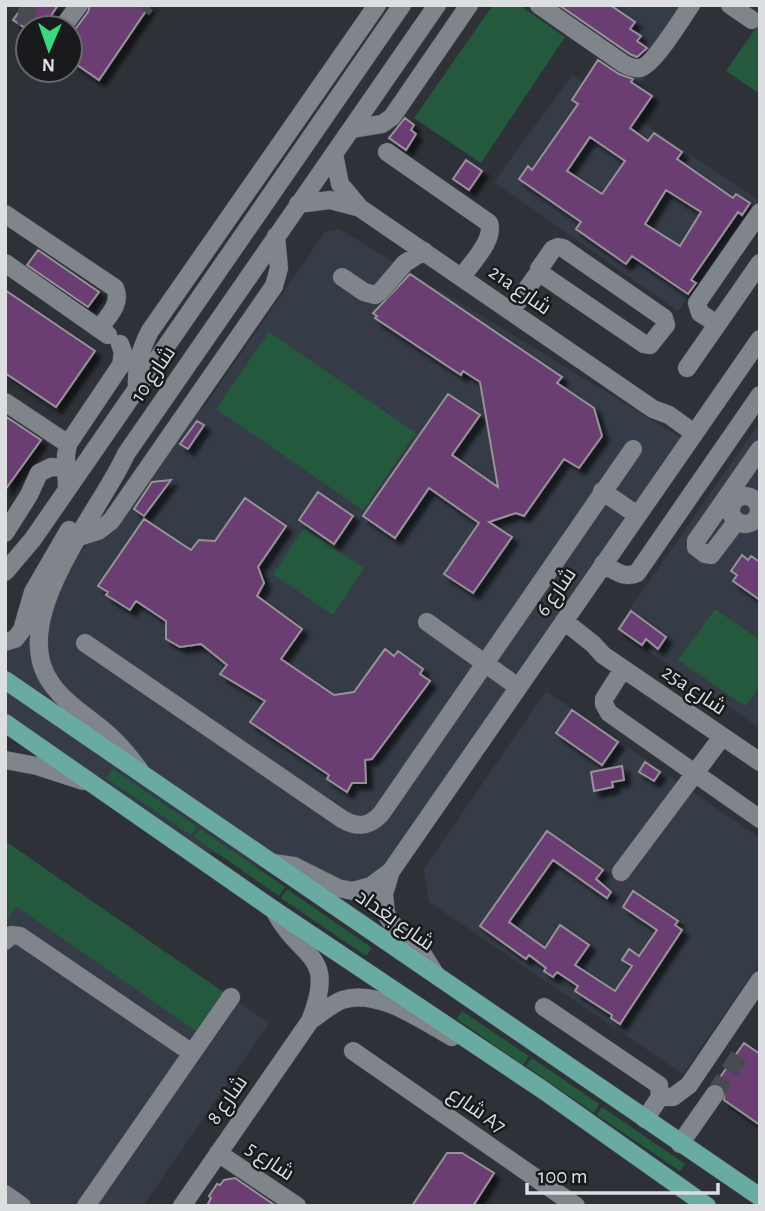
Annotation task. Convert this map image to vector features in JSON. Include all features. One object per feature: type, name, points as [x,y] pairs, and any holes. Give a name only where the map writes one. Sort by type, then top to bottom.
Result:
[{"type":"main road","name":"شارع بغداد","points":[[5,680],[760,1197]]},
{"type":"main road","points":[[5,723],[274,910],[543,1090],[707,1206]]},
{"type":"street","points":[[137,388],[138,364],[143,344],[377,5]]},
{"type":"street","name":"شارع 10","points":[[5,572],[33,539],[402,5]]},
{"type":"street","name":"شارع 10","points":[[143,775],[118,744],[55,689],[41,664],[38,646],[41,622],[53,587],[76,538],[126,454],[437,5]]},
{"type":"street","points":[[351,129],[382,124],[392,117],[469,5]]},
{"type":"street","points":[[539,5],[624,64],[632,68],[643,68],[651,61],[691,5]]},
{"type":"street","points":[[730,5],[752,20]]},
{"type":"street","points":[[387,152],[489,223],[489,238],[462,277]]},
{"type":"street","name":"21a شارع","points":[[334,153],[340,184],[360,208],[653,409],[669,415],[691,437]]},
{"type":"street","name":"21a شارع","points":[[298,204],[330,200],[360,208]]},
{"type":"street","points":[[717,324],[700,313],[697,303],[760,212]]},
{"type":"street","points":[[5,214],[115,288],[117,304],[99,329]]},
{"type":"street","points":[[76,538],[98,530],[111,521],[267,295],[278,275],[276,236]]},
{"type":"street","points":[[511,311],[553,249],[561,247],[664,318],[666,325],[653,343],[647,345],[539,272]]},
{"type":"street","points":[[342,277],[375,295],[405,263],[424,251]]},
{"type":"street","points":[[5,263],[120,344],[143,344]]},
{"type":"street","points":[[687,368],[760,263]]},
{"type":"street","name":"شارع 6","points":[[273,863],[294,866],[338,888],[353,891],[371,887],[391,871],[760,339]]},
{"type":"street","points":[[67,490],[68,444],[121,365],[123,352],[120,344]]},
{"type":"street","points":[[603,564],[627,576],[637,573],[760,395]]},
{"type":"street","points":[[5,425],[11,406],[68,444]]},
{"type":"street","points":[[85,643],[342,820],[356,825],[370,823],[381,814],[633,449]]},
{"type":"street","points":[[736,522],[711,555],[696,547],[696,541],[731,498],[760,449]]},
{"type":"street","points":[[5,642],[19,635],[33,592],[55,552],[100,485],[126,454]]},
{"type":"street","points":[[5,533],[40,473],[51,467],[66,468]]},
{"type":"street","points":[[701,480],[731,498],[756,493],[759,507],[757,518],[747,524],[736,522]]},
{"type":"street","points":[[602,491],[636,515]]},
{"type":"street","points":[[731,498],[730,509],[736,522]]},
{"type":"street","points":[[5,585],[24,558],[33,539]]},
{"type":"street","points":[[428,622],[518,687]]},
{"type":"street","name":"25a شارع","points":[[559,627],[593,644],[603,655],[760,762]]},
{"type":"street","points":[[623,669],[606,694],[606,709],[760,818]]},
{"type":"street","points":[[621,872],[722,737]]},
{"type":"street","points":[[10,759],[59,772],[105,792]]},
{"type":"street","name":"شارع 6","points":[[391,871],[384,894],[386,914],[394,926],[420,950],[436,975]]},
{"type":"street","name":"شارع 8","points":[[182,1206],[310,1021],[320,990],[317,965],[308,951],[286,930],[274,910]]},
{"type":"street","points":[[5,940],[11,935],[20,936],[192,1053]]},
{"type":"street","points":[[660,1097],[673,1097],[689,1085],[760,981]]},
{"type":"street","points":[[86,1206],[230,997]]},
{"type":"street","name":"شارع 8","points":[[310,1021],[342,1000],[374,998],[491,1057]]},
{"type":"street","points":[[544,1007],[656,1083],[661,1089],[660,1097],[645,1119]]},
{"type":"street","name":"شارع A7","points":[[353,1051],[576,1206]]},
{"type":"street","points":[[680,1144],[715,1094]]},
{"type":"street","name":"شارع 5","points":[[218,1153],[296,1206]]},
{"type":"street","points":[[5,1194],[22,1206]]},
{"type":"shaded area","points":[[526,5],[695,5],[640,84]]},
{"type":"shaded area","points":[[572,75],[758,200],[678,311],[494,182]]},
{"type":"shaded area","points":[[339,229],[688,442],[371,904],[165,837],[5,728],[5,640],[184,432],[199,410],[202,410],[325,232]]},
{"type":"shaded area","points":[[760,422],[760,728],[616,629]]},
{"type":"shaded area","points":[[546,691],[760,838],[760,962],[683,1074],[429,902],[424,869]]},
{"type":"shaded area","points":[[5,841],[269,1023],[143,1206],[5,1206]]},
{"type":"green space","points":[[493,5],[519,5],[565,37],[481,163],[414,118]]},
{"type":"green space","points":[[760,22],[760,94],[726,71]]},
{"type":"green space","points":[[269,332],[416,433],[363,510],[216,409]]},
{"type":"green space","points":[[304,528],[364,568],[333,615],[273,574]]},
{"type":"green space","points":[[715,609],[760,640],[760,686],[745,706],[678,660]]},
{"type":"green space","points":[[113,769],[197,827],[191,835],[106,778]]},
{"type":"green space","points":[[200,829],[285,887],[279,896],[194,837]]},
{"type":"green space","points":[[5,841],[223,992],[196,1031],[17,907],[5,922]]},
{"type":"green space","points":[[287,889],[372,948],[366,956],[281,898]]},
{"type":"green space","points":[[462,1011],[529,1056],[523,1065],[457,1019]]},
{"type":"green space","points":[[532,1058],[599,1104],[594,1113],[526,1066]]},
{"type":"green space","points":[[602,1107],[685,1164],[680,1171],[597,1115]]},
{"type":"building","points":[[24,5],[58,5],[52,14],[17,14]]},
{"type":"building","points":[[90,5],[150,5],[99,80],[84,70],[84,17]]},
{"type":"building","points":[[559,5],[610,5],[635,22],[630,29],[641,36],[637,41],[647,48],[637,57],[630,54]]},
{"type":"building","points":[[598,60],[619,74],[633,79],[631,82],[652,96],[630,128],[648,141],[654,133],[682,152],[677,159],[733,198],[736,194],[750,203],[742,215],[738,212],[691,280],[696,283],[688,294],[632,256],[626,264],[576,229],[581,222],[519,179],[528,166],[532,170],[578,104],[572,100]],"holes":[[[590,137],[625,161],[602,194],[567,171]],[[666,190],[701,212],[680,246],[645,224]]]},
{"type":"building","points":[[405,118],[414,125],[411,130],[416,134],[406,150],[389,138]]},
{"type":"building","points":[[466,160],[482,171],[469,190],[453,179]]},
{"type":"building","points":[[38,250],[99,292],[88,307],[27,265]]},
{"type":"building","points":[[410,274],[562,377],[557,383],[594,408],[602,436],[579,468],[564,459],[524,516],[516,513],[489,522],[512,537],[473,593],[444,574],[479,523],[429,488],[395,538],[363,516],[448,394],[480,415],[452,455],[498,487],[480,382],[463,371],[461,375],[375,318],[377,316],[373,313]]},
{"type":"building","points":[[5,290],[95,351],[56,407],[5,373]]},
{"type":"building","points":[[5,416],[41,440],[5,490]]},
{"type":"building","points":[[197,421],[204,425],[188,449],[180,444]]},
{"type":"building","points":[[171,480],[144,516],[134,509],[152,482]]},
{"type":"building","points":[[318,492],[353,516],[334,544],[299,520]]},
{"type":"building","points":[[245,498],[286,526],[258,567],[264,583],[257,596],[302,629],[281,659],[334,695],[354,692],[385,649],[394,656],[398,651],[423,669],[420,674],[430,681],[372,759],[365,760],[366,783],[352,783],[347,792],[327,779],[329,775],[250,722],[265,701],[220,674],[227,665],[201,644],[180,647],[166,639],[166,621],[136,601],[130,610],[106,595],[108,592],[98,586],[144,519],[191,550],[199,540],[215,541]]},
{"type":"building","points":[[742,555],[748,560],[751,556],[760,562],[760,600],[733,581],[737,575],[731,571]]},
{"type":"building","points":[[631,611],[666,637],[658,649],[646,639],[642,645],[619,629]]},
{"type":"building","points":[[572,710],[618,742],[602,765],[556,733]]},
{"type":"building","points":[[645,762],[660,772],[654,781],[639,772]]},
{"type":"building","points":[[622,766],[624,780],[612,782],[613,787],[594,791],[591,772]]},
{"type":"building","points":[[547,831],[603,870],[596,879],[611,892],[607,898],[553,860],[509,922],[545,948],[560,925],[589,945],[575,965],[615,991],[632,966],[622,960],[629,949],[639,956],[657,930],[623,907],[633,891],[678,921],[675,925],[682,930],[620,1024],[611,1018],[612,1015],[575,991],[578,986],[557,972],[553,977],[529,955],[526,959],[480,926]]},
{"type":"building","points":[[744,1043],[760,1054],[760,1125],[724,1100],[725,1089],[716,1083]]},
{"type":"building","points":[[447,1153],[462,1153],[494,1173],[473,1206],[412,1206]]},
{"type":"building","points":[[235,1178],[276,1206],[207,1206],[211,1198],[209,1196],[217,1184]]},
{"type":"tunnel","points":[[27,14],[28,5]]},
{"type":"tunnel","points":[[142,10],[146,5]]},
{"type":"tunnel","points":[[715,1094],[744,1048]]}]
